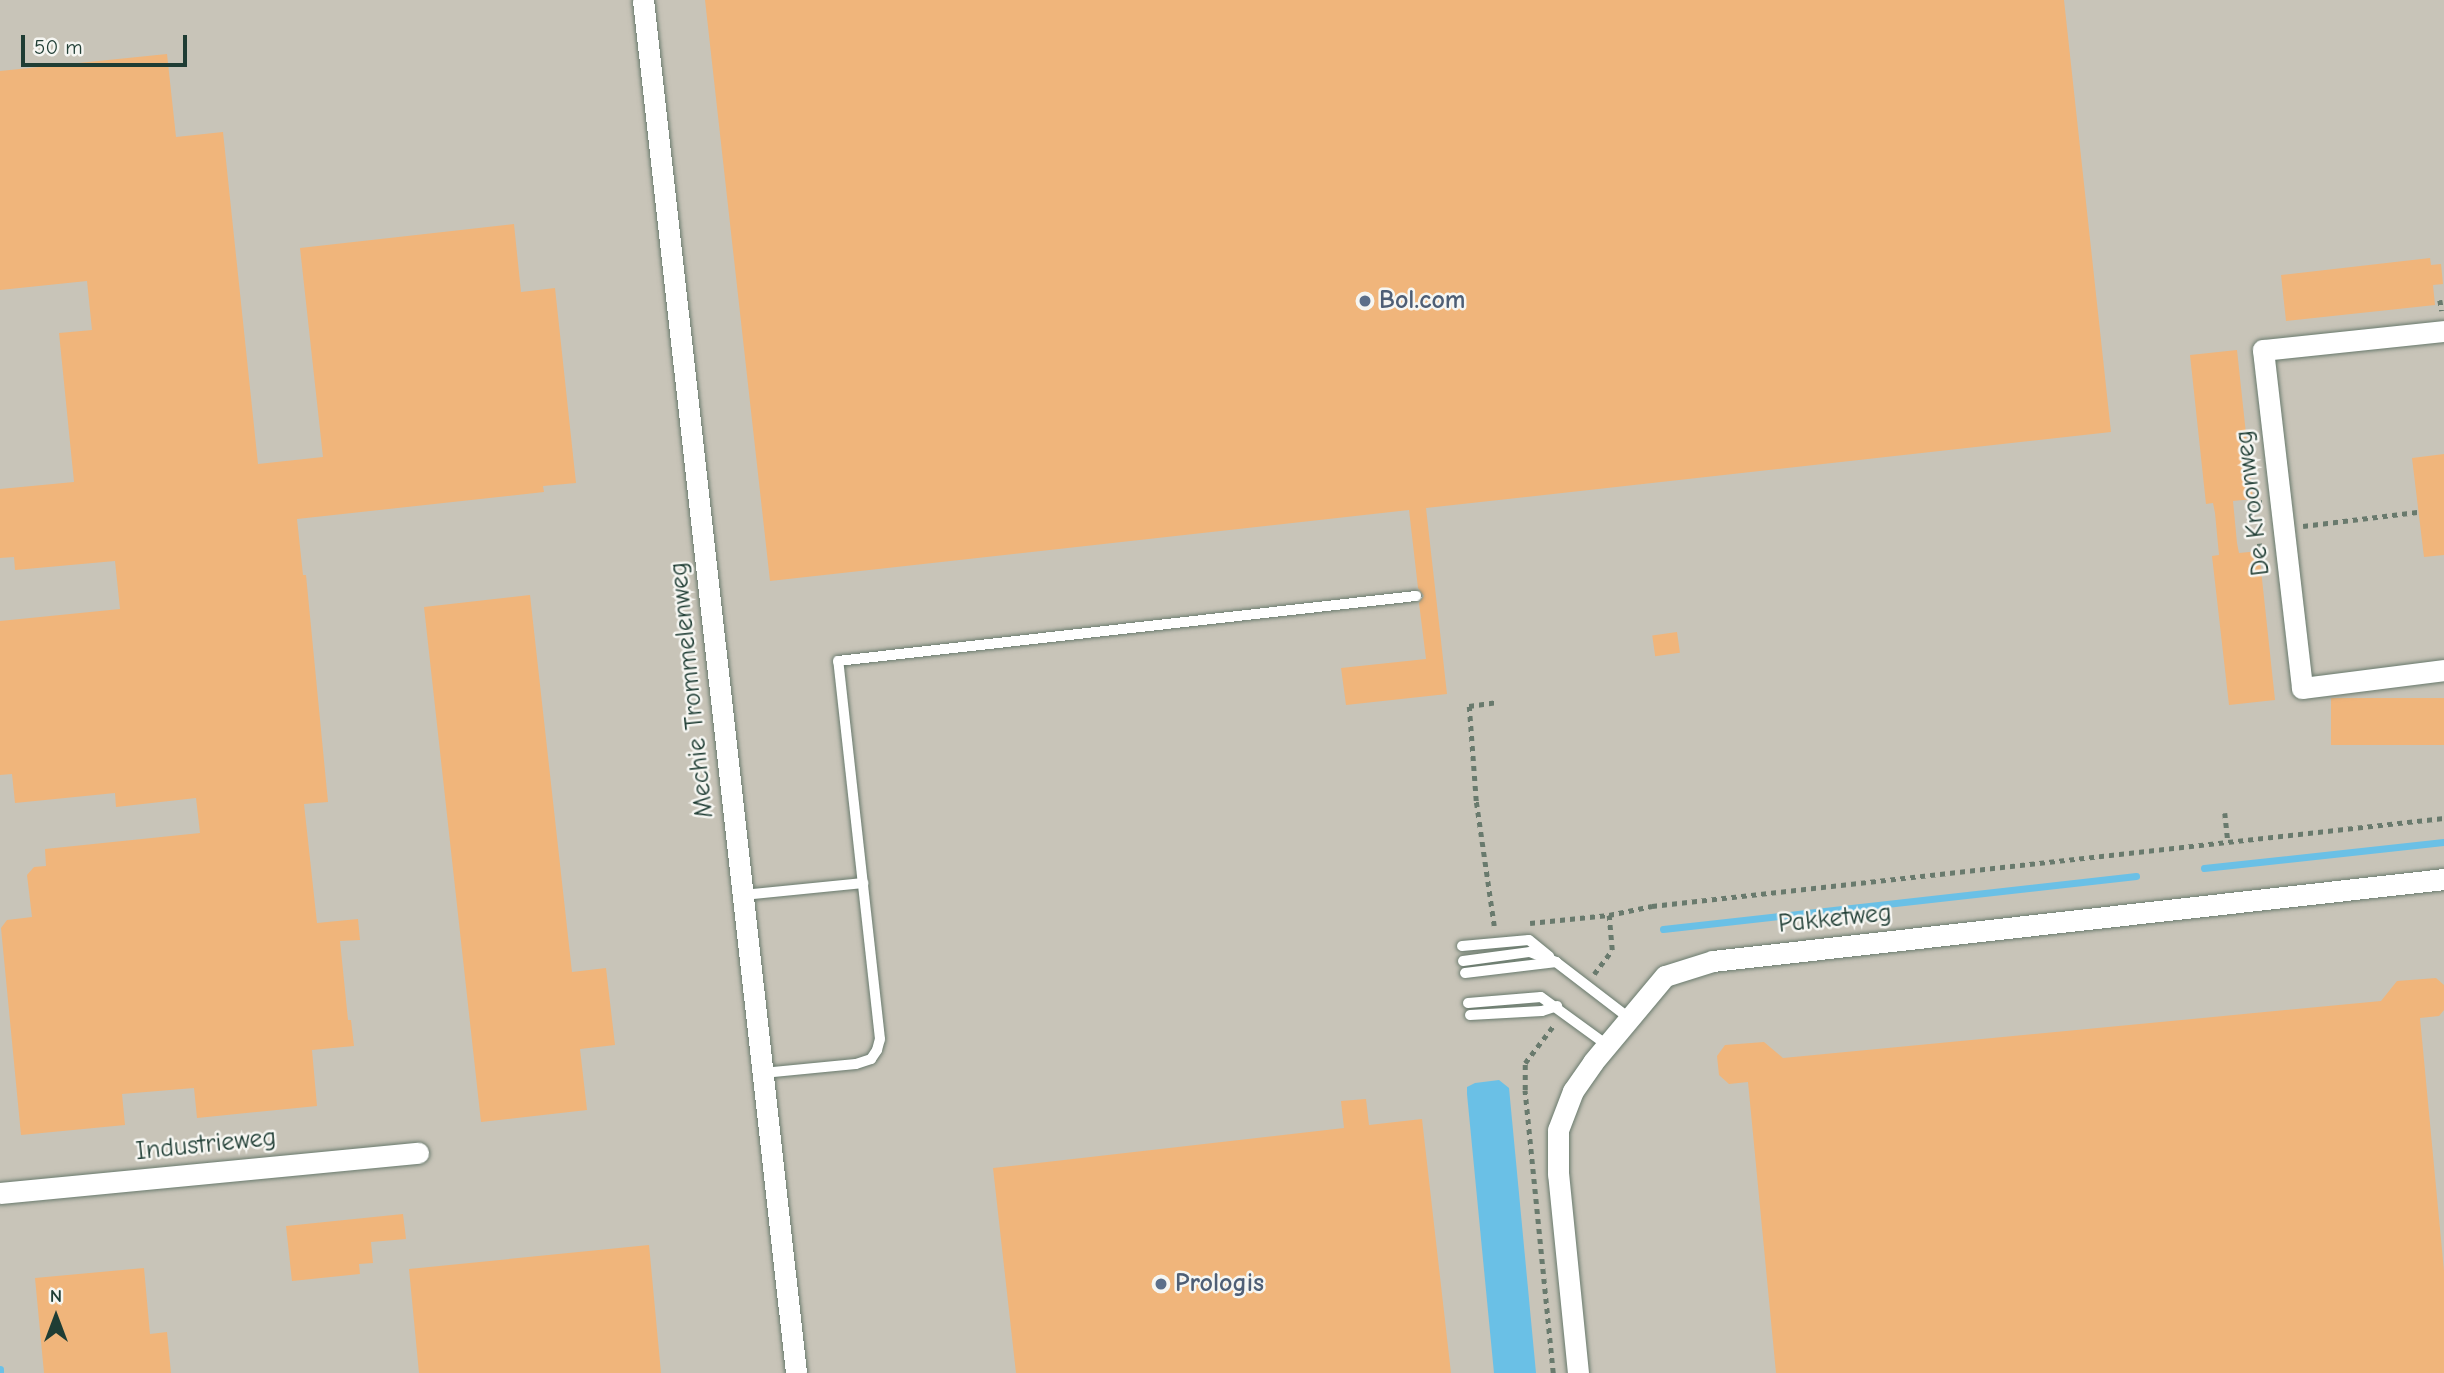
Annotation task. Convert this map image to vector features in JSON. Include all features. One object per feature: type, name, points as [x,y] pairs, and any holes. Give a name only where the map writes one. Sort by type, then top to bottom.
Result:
[{"type":"street","name":"Mechie Trommelenweg","points":[[643,0],[796,1373]]},
{"type":"street","name":"De Kroonweg","points":[[2444,331],[2263,351],[2302,688],[2444,670]]},
{"type":"street","name":"Pakketweg","points":[[1578,1373],[1558,1174],[1558,1130],[1573,1091],[1607,1045],[1665,976],[1713,961],[2444,879]]},
{"type":"street","name":"Industrieweg","points":[[0,1193],[418,1153]]},
{"type":"lane","points":[[763,1073],[856,1065],[870,1059],[877,1051],[880,1039],[838,661],[1416,596]]},
{"type":"lane","points":[[743,895],[863,883]]},
{"type":"lane","points":[[1462,946],[1529,940],[1629,1018]]},
{"type":"lane","points":[[1463,961],[1530,953],[1556,962]]},
{"type":"lane","points":[[1465,973],[1556,962]]},
{"type":"lane","points":[[1468,1003],[1541,997],[1557,1006],[1607,1045]]},
{"type":"lane","points":[[1470,1015],[1542,1011],[1557,1006]]},
{"type":"path","points":[[2284,528],[2417,512]]},
{"type":"path","points":[[1498,702],[1469,706],[1491,927],[1504,925]]},
{"type":"path","points":[[2225,813],[2228,842]]},
{"type":"path","points":[[1518,924],[1609,915]]},
{"type":"shaded area","points":[[0,0],[2444,0],[2444,1373],[0,1373]]},
{"type":"water","points":[[1499,1080],[1509,1088],[1536,1373],[1494,1373],[1467,1087],[1475,1083]]},
{"type":"building","points":[[705,0],[2064,0],[2111,432],[1426,508],[1447,694],[1346,705],[1341,668],[1426,659],[1419,603],[1424,596],[1418,588],[1409,510],[770,581]]},
{"type":"building","points":[[167,54],[176,137],[223,132],[258,464],[323,457],[300,248],[514,224],[521,292],[555,288],[576,483],[543,486],[544,492],[297,519],[303,575],[306,575],[328,802],[304,804],[317,923],[358,919],[360,940],[340,941],[348,1020],[351,1020],[354,1046],[312,1050],[317,1106],[197,1118],[194,1088],[122,1094],[125,1125],[21,1135],[1,928],[7,920],[32,917],[27,875],[34,867],[46,866],[45,849],[200,833],[196,798],[116,807],[115,793],[15,803],[12,774],[0,775],[0,621],[120,609],[115,561],[15,570],[14,557],[0,558],[0,489],[74,482],[59,333],[92,330],[87,281],[0,290],[0,71]]},
{"type":"building","points":[[2430,258],[2431,265],[2441,264],[2443,284],[2433,285],[2435,305],[2286,321],[2281,275]]},
{"type":"building","points":[[2237,350],[2253,499],[2233,501],[2237,543],[2239,553],[2259,551],[2275,700],[2229,705],[2212,556],[2219,555],[2215,513],[2213,503],[2206,504],[2190,355]]},
{"type":"building","points":[[2444,454],[2444,555],[2424,557],[2412,458]]},
{"type":"building","points":[[530,595],[572,972],[606,968],[615,1045],[580,1049],[587,1110],[481,1122],[424,607]]},
{"type":"building","points":[[1677,632],[1680,653],[1655,656],[1652,635]]},
{"type":"building","points":[[2331,698],[2444,698],[2444,745],[2331,745]]},
{"type":"building","points":[[2436,978],[2444,985],[2444,1010],[2439,1016],[2420,1018],[2444,1271],[2444,1373],[1776,1373],[1748,1082],[1729,1084],[1719,1075],[1717,1056],[1725,1045],[1764,1042],[1783,1058],[2381,1001],[2397,981]]},
{"type":"building","points":[[1366,1099],[1369,1125],[1422,1119],[1451,1373],[1016,1373],[993,1168],[1344,1128],[1341,1101]]},
{"type":"building","points":[[403,1214],[406,1239],[371,1242],[373,1263],[359,1264],[360,1274],[292,1281],[286,1226]]},
{"type":"building","points":[[649,1245],[661,1373],[419,1373],[409,1269]]},
{"type":"building","points":[[144,1268],[150,1334],[167,1332],[171,1373],[44,1373],[35,1278]]},
{"type":"waterway","points":[[2204,868],[2444,842]]},
{"type":"waterway","points":[[1663,929],[2136,876]]},
{"type":"place","name":"Bol.com","points":[[1365,301]]},
{"type":"place","name":"Prologis","points":[[1161,1284]]}]
